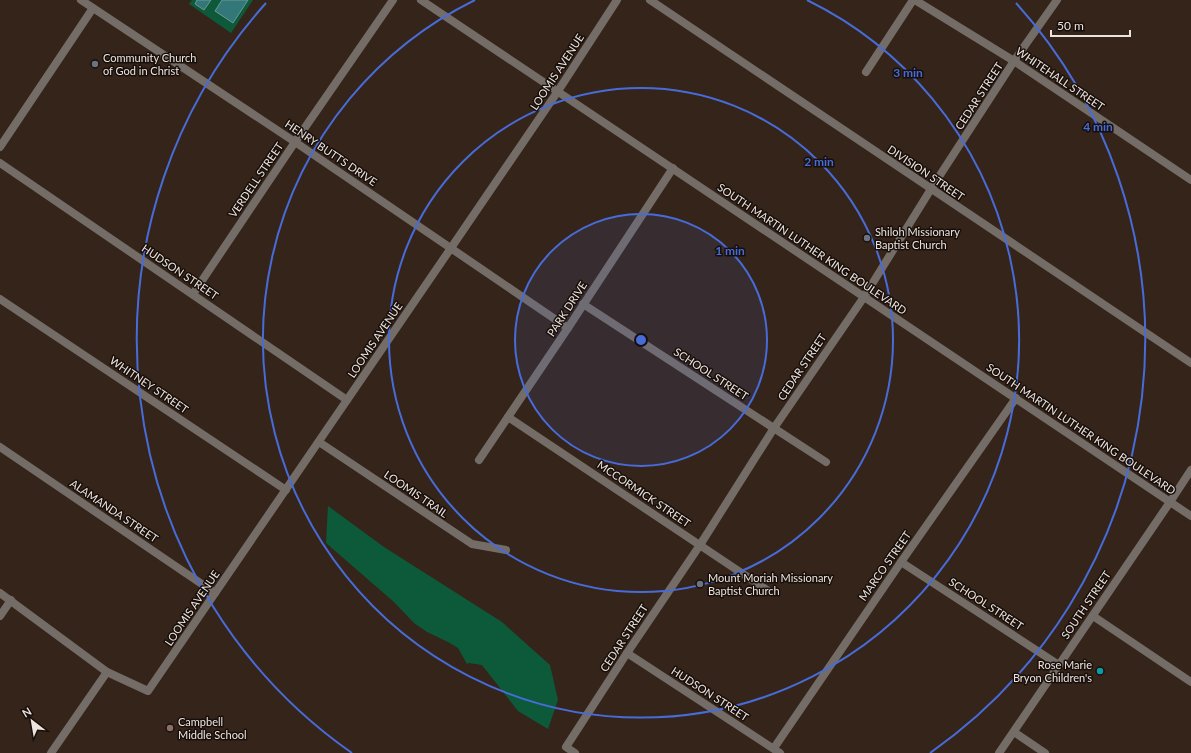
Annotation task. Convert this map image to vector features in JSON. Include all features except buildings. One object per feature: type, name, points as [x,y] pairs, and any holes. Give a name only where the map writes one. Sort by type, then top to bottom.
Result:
[{"type":"street","name":"HENRY BUTTS DRIVE","points":[[81,0],[295,142],[568,328]]},
{"type":"street","name":"VERDELL STREET","points":[[193,294],[393,0]]},
{"type":"street","name":"SOUTH MARTIN LUTHER KING BOULEVARD","points":[[421,0],[1191,516]]},
{"type":"street","name":"LOOMIS AVENUE","points":[[107,672],[148,691],[216,594],[558,91],[617,0]]},
{"type":"street","name":"DIVISION STREET","points":[[650,0],[1191,363]]},
{"type":"street","points":[[866,72],[914,0]]},
{"type":"street","name":"WHITEHALL STREET","points":[[914,0],[1014,61],[1191,180]]},
{"type":"street","name":"CEDAR STREET","points":[[575,753],[566,748],[627,653],[700,545],[774,428],[864,297],[931,189],[1014,61],[1057,0]]},
{"type":"street","points":[[0,147],[93,8]]},
{"type":"street","name":"HUDSON STREET","points":[[0,163],[347,400]]},
{"type":"street","name":"PARK DRIVE","points":[[479,460],[673,168]]},
{"type":"street","name":"WHITNEY STREET","points":[[0,299],[286,490]]},
{"type":"street","name":"SCHOOL STREET","points":[[583,304],[826,462]]},
{"type":"street","name":"MARCO STREET","points":[[777,751],[900,562],[1016,398]]},
{"type":"street","name":"MCCORMICK STREET","points":[[508,418],[767,590]]},
{"type":"street","name":"LOOMIS TRAIL","points":[[319,442],[472,544],[506,550]]},
{"type":"street","name":"ALAMANDA STREET","points":[[0,447],[216,594]]},
{"type":"street","name":"SOUTH STREET","points":[[999,753],[1191,470]]},
{"type":"street","name":"SCHOOL STREET","points":[[900,562],[1059,665]]},
{"type":"street","points":[[0,593],[107,672],[51,753]]},
{"type":"street","points":[[0,616],[11,600]]},
{"type":"street","points":[[1093,616],[1191,682]]},
{"type":"street","name":"HUDSON STREET","points":[[627,653],[777,751]]},
{"type":"street","points":[[1014,732],[1045,753]]},
{"type":"green space","points":[[192,0],[253,0],[231,33],[189,4]]},
{"type":"green space","points":[[328,506],[384,547],[502,622],[550,665],[558,700],[548,729],[518,711],[482,665],[467,664],[458,648],[427,632],[414,623],[394,602],[326,543]]},
{"type":"water","points":[[197,0],[211,0],[204,10],[195,4]]},
{"type":"water","points":[[222,0],[248,0],[233,23],[215,11]]},
{"type":"place","name":"Community Church of God in Christ","points":[[95,64]]},
{"type":"place","name":"Shiloh Missionary Baptist Church","points":[[867,238]]},
{"type":"place","name":"Mount Moriah Missionary Baptist Church","points":[[700,584]]},
{"type":"place","name":"Rose Marie Bryon Children's","points":[[1100,671]]},
{"type":"place","name":"Campbell Middle School","points":[[170,728]]}]
